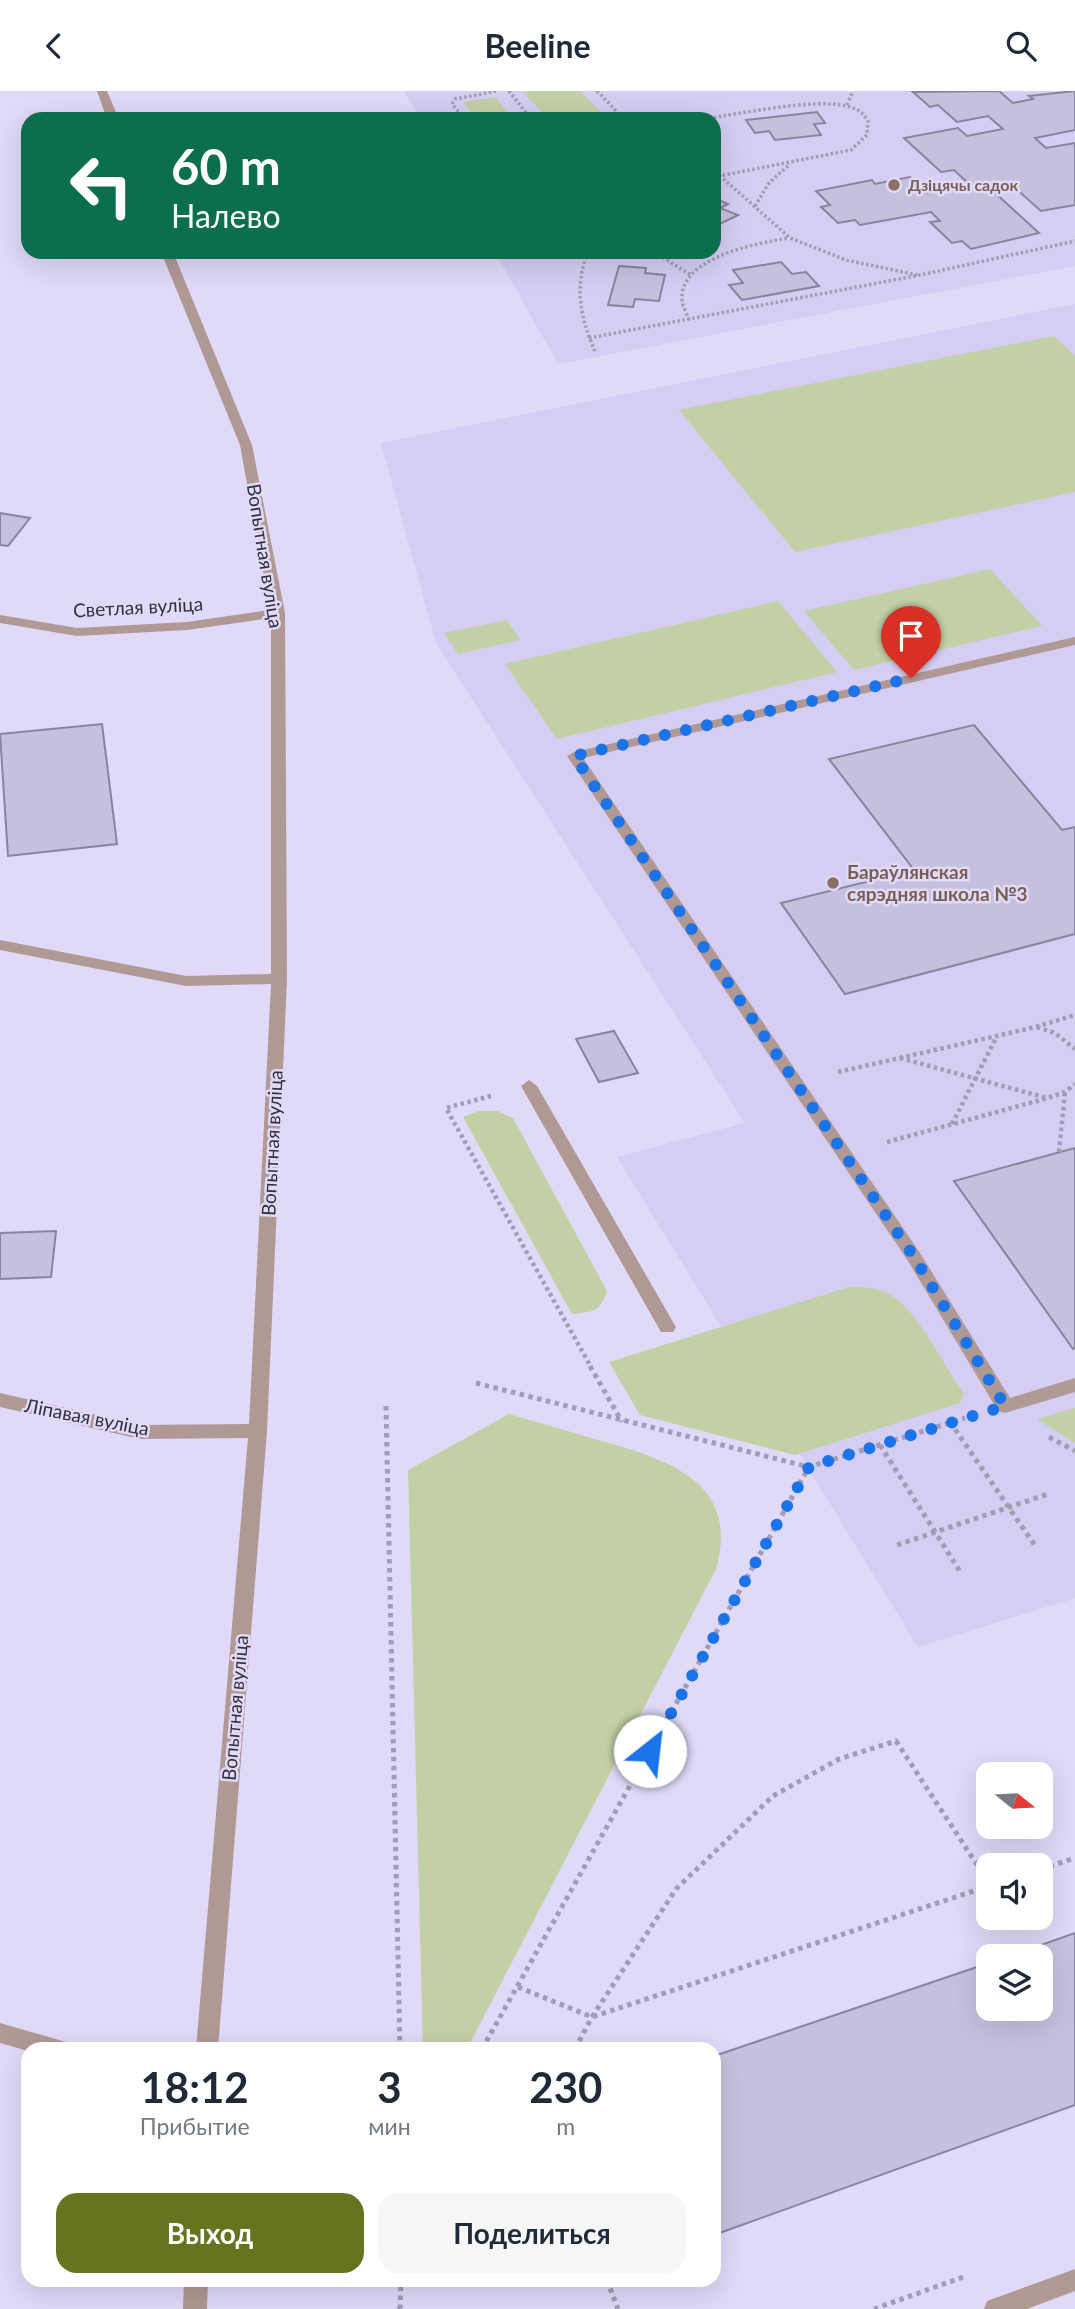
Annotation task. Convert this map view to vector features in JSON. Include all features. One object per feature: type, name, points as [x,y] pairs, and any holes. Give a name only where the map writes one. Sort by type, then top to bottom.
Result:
[{"type":"street","points":[[102,91],[110,112]]},
{"type":"street","name":"Вопытная вуліца","points":[[170,259],[246,445],[278,613],[279,979],[258,1431],[208,2042]]},
{"type":"street","name":"Светлая вуліца","points":[[0,619],[77,632],[187,626],[278,613]]},
{"type":"street","points":[[1075,641],[574,756],[914,1257],[1005,1406],[1075,1385]]},
{"type":"street","points":[[0,945],[186,981],[279,979]]},
{"type":"street","points":[[529,1086],[667,1327]]},
{"type":"street","name":"Ліпавая вуліца","points":[[0,1400],[139,1431],[258,1431]]},
{"type":"street","points":[[0,2033],[33,2042]]},
{"type":"street","points":[[996,2309],[1075,2280]]},
{"type":"street","points":[[195,2309],[196,2287]]},
{"type":"path","points":[[459,112],[452,104],[455,99],[497,91]]},
{"type":"path","points":[[509,91],[526,112]]},
{"type":"path","points":[[597,91],[617,112]]},
{"type":"path","points":[[846,105],[853,91]]},
{"type":"path","points":[[721,116],[779,107],[846,105],[861,113],[870,123],[871,133],[865,142],[851,151],[721,175]]},
{"type":"path","points":[[755,206],[769,183],[794,162]]},
{"type":"path","points":[[721,180],[790,238],[846,260],[920,275]]},
{"type":"path","points":[[721,254],[755,243],[790,238]]},
{"type":"path","points":[[589,338],[920,275],[1075,241]]},
{"type":"path","points":[[586,259],[578,282],[579,305],[595,351]]},
{"type":"path","points":[[665,259],[691,275]]},
{"type":"path","points":[[689,320],[681,300],[682,290],[691,275],[714,259]]},
{"type":"path","points":[[794,1082],[1036,1027],[1075,1015]]},
{"type":"path","points":[[1036,1027],[1055,1033],[1075,1049]]},
{"type":"path","points":[[952,1125],[997,1036]]},
{"type":"path","points":[[899,1058],[1048,1098]]},
{"type":"path","points":[[843,1154],[1048,1098],[1066,1092],[1075,1084]]},
{"type":"path","points":[[529,1086],[446,1108],[622,1422]]},
{"type":"path","points":[[1059,1152],[1066,1092]]},
{"type":"path","points":[[476,1383],[622,1422],[809,1467],[1005,1406]]},
{"type":"path","points":[[386,1406],[400,2042]]},
{"type":"path","points":[[950,1422],[1037,1547]]},
{"type":"path","points":[[880,1445],[961,1573]]},
{"type":"path","points":[[486,2042],[809,1467]]},
{"type":"path","points":[[897,1545],[1048,1494]]},
{"type":"path","points":[[579,2042],[592,2017],[676,1889],[773,1796],[850,1756],[896,1741],[976,1864]]},
{"type":"path","points":[[1053,1865],[1075,1858]]},
{"type":"path","points":[[518,1987],[592,2017],[976,1888]]},
{"type":"path","points":[[400,2309],[401,2287]]},
{"type":"path","points":[[610,2287],[618,2309]]},
{"type":"shaded area","name":"Дзіцячы садок","points":[[404,91],[1075,91],[1075,266],[558,364],[499,259],[721,259],[721,112],[416,112]]},
{"type":"shaded area","name":"Бараўлянская сярэдняя школа №3","points":[[1075,304],[1075,1598],[918,1647],[617,1157],[745,1123],[436,643],[381,443]]},
{"type":"green space","points":[[580,91],[601,112],[542,112],[523,92]]},
{"type":"green space","points":[[496,97],[508,112],[470,112],[463,102]]},
{"type":"green space","points":[[1054,336],[1075,356],[1075,492],[795,552],[679,410]]},
{"type":"green space","points":[[990,569],[1042,626],[854,670],[804,611]]},
{"type":"green space","points":[[778,601],[837,672],[557,739],[505,664]]},
{"type":"green space","points":[[507,620],[520,640],[458,654],[444,633]]},
{"type":"green space","points":[[479,1111],[497,1111],[513,1118],[607,1291],[602,1303],[595,1310],[572,1314],[463,1117]]},
{"type":"green space","points":[[849,1287],[882,1291],[902,1303],[921,1327],[964,1394],[960,1403],[795,1455],[640,1415],[609,1362]]},
{"type":"green space","points":[[1075,1408],[1075,1443],[1037,1419]]},
{"type":"green space","points":[[509,1414],[627,1448],[674,1467],[693,1479],[708,1495],[718,1515],[721,1539],[716,1569],[471,2042],[423,2042],[408,1470]]},
{"type":"building","points":[[999,91],[1013,103],[1033,99],[1029,96],[1075,91],[1075,130],[1035,138],[1046,148],[1075,143],[1075,205],[1041,211],[1014,187],[993,191],[1039,233],[971,249],[962,241],[952,243],[930,222],[940,221],[931,212],[860,225],[855,220],[838,223],[821,207],[830,205],[816,191],[872,180],[875,184],[910,177],[927,193],[970,185],[954,170],[941,172],[904,138],[958,128],[967,136],[1003,129],[988,116],[957,122],[938,105],[930,107],[913,92]]},
{"type":"building","points":[[817,112],[825,123],[814,124],[821,135],[775,140],[769,131],[755,133],[746,120]]},
{"type":"building","points":[[721,208],[738,215],[721,224]]},
{"type":"building","points":[[781,262],[792,274],[806,272],[819,286],[742,300],[729,285],[743,283],[733,270]]},
{"type":"building","points":[[619,266],[646,268],[645,273],[665,275],[659,301],[635,299],[633,307],[608,305]]},
{"type":"building","points":[[0,513],[30,518],[8,546],[0,545]]},
{"type":"building","points":[[102,724],[117,844],[8,856],[0,734]]},
{"type":"building","points":[[974,725],[1062,830],[1075,827],[1075,934],[845,994],[781,903],[914,870],[829,759]]},
{"type":"building","points":[[614,1031],[638,1073],[599,1082],[576,1039]]},
{"type":"building","points":[[1075,1148],[1075,1348],[1073,1349],[954,1181]]},
{"type":"building","points":[[56,1231],[51,1277],[0,1279],[0,1233]]},
{"type":"building","points":[[1075,1933],[1075,2105],[721,2232],[721,2054],[976,1967],[976,2021],[1053,2021],[1053,1944],[1044,1944]]},
{"type":"place","name":"Дзіцячы садок","points":[[894,185]]},
{"type":"place","name":"Бараўлянская сярэдняя школа №3","points":[[833,883]]},
{"type":"route","points":[[650,1751],[809,1467],[1005,1406],[914,1257],[574,756],[911,678]]}]
